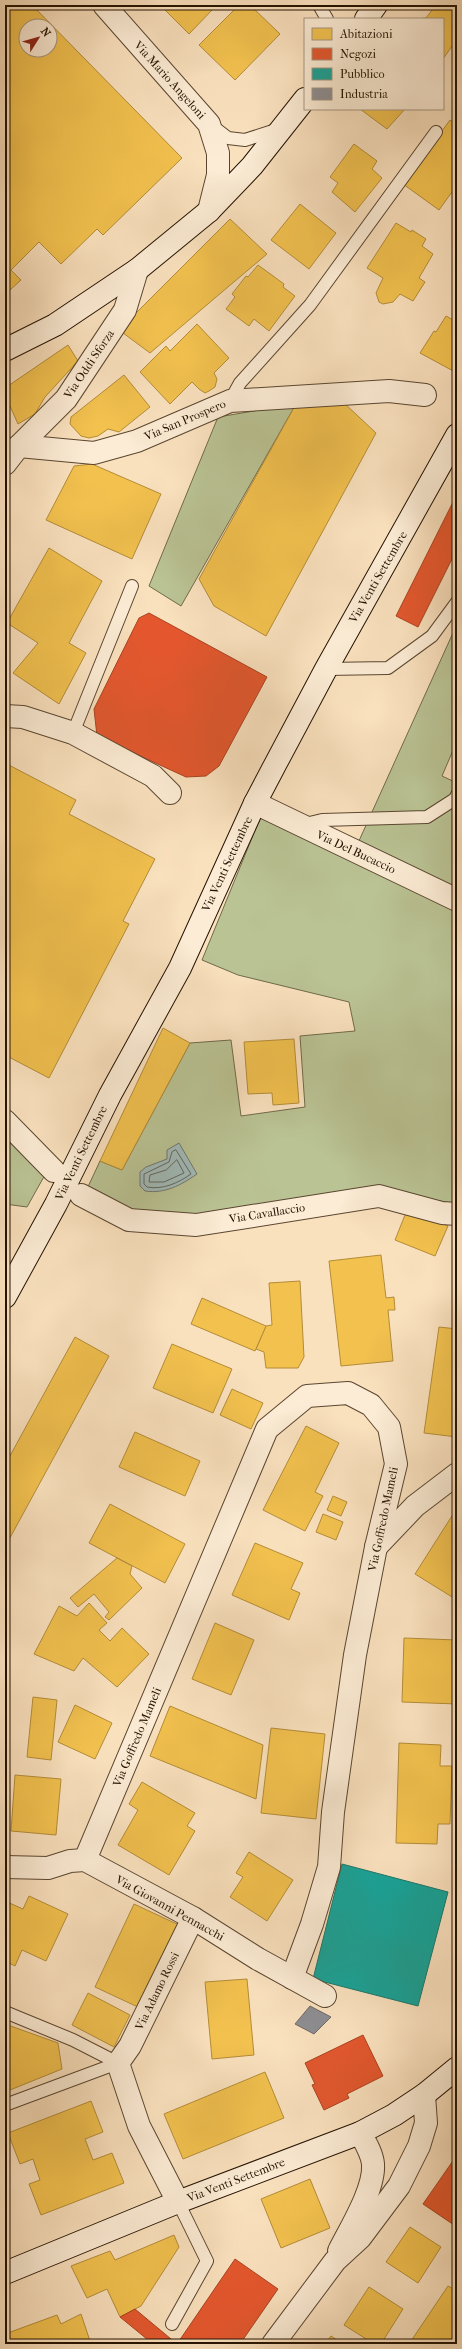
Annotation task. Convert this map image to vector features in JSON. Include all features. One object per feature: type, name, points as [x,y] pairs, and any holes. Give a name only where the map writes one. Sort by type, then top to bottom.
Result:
[{"type":"street","name":"Via Mario Angeloni","points":[[104,5],[209,124],[218,153],[218,176],[208,211]]},
{"type":"street","points":[[367,18],[376,5]]},
{"type":"street","points":[[5,350],[55,325],[137,270],[208,211],[252,166],[304,100]]},
{"type":"street","name":"Via Oddi Sforza","points":[[5,464],[19,446],[66,399],[125,310],[137,270]]},
{"type":"street","name":"Via San Prospero","points":[[19,446],[94,453],[137,441],[230,401],[390,391],[425,395]]},
{"type":"street","name":"Via Venti Settembre","points":[[5,1297],[56,1204],[110,1095],[180,968],[255,803],[326,669],[457,435]]},
{"type":"street","points":[[5,716],[23,717],[73,733],[153,776],[170,794]]},
{"type":"street","name":"Via Del Bucaccio","points":[[255,803],[457,900]]},
{"type":"street","points":[[5,1121],[54,1171]]},
{"type":"street","name":"Via Cavallaccio","points":[[81,1195],[129,1220],[196,1225],[378,1196],[442,1213],[457,1214]]},
{"type":"street","name":"Via Goffredo Mameli","points":[[85,1860],[268,1429],[307,1396],[348,1393],[371,1405],[389,1427],[396,1464],[376,1547],[355,1655],[333,1812],[329,1867],[312,1924],[292,1978]]},
{"type":"street","points":[[376,1547],[415,1506],[457,1474]]},
{"type":"street","points":[[5,1867],[48,1868],[70,1861],[85,1860]]},
{"type":"street","name":"Via Giovanni Pennacchi","points":[[85,1860],[193,1918],[292,1978],[325,1996]]},
{"type":"street","name":"Via Adamo Rossi","points":[[118,2063],[130,2046],[193,1918]]},
{"type":"street","points":[[118,2063],[139,2126],[178,2202]]},
{"type":"street","name":"Via Venti Settembre","points":[[5,2273],[178,2202],[360,2132],[394,2114],[424,2095],[457,2068]]},
{"type":"street","points":[[273,2344],[335,2262],[360,2238],[399,2186],[419,2146],[426,2123],[424,2095]]},
{"type":"street","points":[[335,2262],[369,2187],[373,2164],[369,2148],[360,2132]]},
{"type":"lane","points":[[319,5],[326,18]]},
{"type":"lane","points":[[209,124],[228,138],[245,140],[283,128]]},
{"type":"lane","points":[[230,401],[240,382],[310,305],[436,132]]},
{"type":"lane","points":[[73,733],[132,586]]},
{"type":"lane","points":[[326,669],[388,668],[432,636],[457,602]]},
{"type":"lane","points":[[300,825],[322,820],[427,817],[455,799],[457,795]]},
{"type":"lane","points":[[5,2012],[73,2040],[118,2063]]},
{"type":"lane","points":[[5,2105],[118,2063]]},
{"type":"lane","points":[[172,2324],[206,2260],[178,2202]]},
{"type":"green space","points":[[296,404],[181,606],[149,586],[218,417]]},
{"type":"green space","points":[[457,624],[457,741],[442,776],[457,783],[457,891],[358,843]]},
{"type":"green space","points":[[261,816],[457,911],[457,1204],[389,1192],[199,1220],[131,1213],[87,1189],[100,1161],[122,1170],[190,1043],[231,1040],[241,1116],[305,1107],[300,1036],[355,1031],[349,1002],[238,975],[202,960]]},
{"type":"green space","points":[[5,1132],[46,1173],[27,1207],[5,1204]]},
{"type":"water","points":[[179,1143],[197,1174],[185,1182],[166,1190],[152,1192],[145,1191],[140,1186],[140,1172],[146,1167],[167,1159],[167,1150]]},
{"type":"building: Abitazioni","points":[[5,5],[32,5],[45,18],[18,18],[18,58],[58,58],[58,32],[182,158],[103,235],[97,229],[61,264],[39,242],[11,270],[21,280],[10,290],[5,284]]},
{"type":"building: Abitazioni","points":[[160,5],[209,5],[213,9],[189,34]]},
{"type":"building: Abitazioni","points":[[239,5],[250,5],[280,34],[235,80],[199,45]]},
{"type":"building: Abitazioni","points":[[436,5],[457,5],[457,39],[444,58],[444,18],[426,18]]},
{"type":"building: Abitazioni","points":[[361,110],[404,110],[387,129]]},
{"type":"building: Abitazioni","points":[[450,120],[457,125],[457,185],[439,210],[403,184]]},
{"type":"building: Abitazioni","points":[[354,144],[377,161],[372,169],[382,178],[355,212],[332,192],[338,183],[330,177]]},
{"type":"building: Abitazioni","points":[[300,204],[336,233],[309,269],[271,240]]},
{"type":"building: Abitazioni","points":[[230,219],[267,254],[150,353],[119,330]]},
{"type":"building: Abitazioni","points":[[396,223],[411,232],[412,230],[426,239],[422,246],[433,254],[419,278],[425,282],[413,301],[400,294],[393,302],[383,304],[379,302],[376,293],[383,278],[367,268]]},
{"type":"building: Abitazioni","points":[[258,265],[284,284],[283,287],[295,296],[269,331],[254,319],[249,326],[226,309],[235,297],[232,294],[246,276],[248,277]]},
{"type":"building: Abitazioni","points":[[446,316],[457,322],[457,373],[420,353]]},
{"type":"building: Abitazioni","points":[[197,324],[229,358],[214,373],[217,379],[215,387],[205,393],[192,382],[170,404],[140,372],[166,346],[170,351]]},
{"type":"building: Abitazioni","points":[[68,345],[78,361],[45,397],[35,414],[18,424],[5,395],[5,388]]},
{"type":"building: Abitazioni","points":[[124,375],[150,407],[119,432],[108,429],[98,436],[89,438],[81,436],[70,424],[71,417]]},
{"type":"building: Abitazioni","points":[[344,403],[376,433],[266,636],[214,606],[199,579],[296,404]]},
{"type":"building: Abitazioni","points":[[92,464],[161,494],[132,559],[46,520],[74,466]]},
{"type":"building: Abitazioni","points":[[49,548],[102,581],[69,643],[86,653],[59,704],[13,673],[38,643],[7,623]]},
{"type":"building: Abitazioni","points":[[5,763],[76,800],[69,814],[155,859],[123,921],[129,924],[49,1078],[5,1055]]},
{"type":"building: Abitazioni","points":[[163,1028],[190,1043],[122,1170],[100,1161]]},
{"type":"building: Abitazioni","points":[[294,1039],[299,1103],[273,1105],[272,1093],[248,1094],[244,1042]]},
{"type":"building: Abitazioni","points":[[407,1210],[448,1226],[435,1256],[395,1240]]},
{"type":"building: Abitazioni","points":[[381,1255],[386,1298],[394,1297],[395,1310],[388,1310],[393,1361],[341,1366],[329,1261]]},
{"type":"building: Abitazioni","points":[[300,1281],[304,1357],[298,1368],[266,1368],[264,1352],[256,1349],[266,1326],[272,1325],[269,1283]]},
{"type":"building: Abitazioni","points":[[202,1298],[266,1326],[255,1351],[191,1324]]},
{"type":"building: Abitazioni","points":[[439,1327],[457,1329],[457,1437],[424,1433]]},
{"type":"building: Abitazioni","points":[[75,1337],[109,1356],[5,1547],[5,1465]]},
{"type":"building: Abitazioni","points":[[172,1344],[232,1369],[213,1413],[153,1388]]},
{"type":"building: Abitazioni","points":[[232,1389],[263,1403],[251,1429],[220,1415]]},
{"type":"building: Abitazioni","points":[[306,1426],[339,1443],[315,1492],[323,1496],[305,1531],[263,1510]]},
{"type":"building: Abitazioni","points":[[135,1432],[200,1461],[185,1496],[119,1467]]},
{"type":"building: Abitazioni","points":[[333,1496],[347,1502],[341,1516],[327,1510]]},
{"type":"building: Abitazioni","points":[[110,1504],[185,1544],[165,1583],[89,1543]]},
{"type":"building: Abitazioni","points":[[457,1508],[457,1600],[415,1574]]},
{"type":"building: Abitazioni","points":[[323,1514],[343,1522],[336,1540],[316,1532]]},
{"type":"building: Abitazioni","points":[[255,1543],[303,1563],[291,1589],[300,1593],[289,1620],[232,1595]]},
{"type":"building: Abitazioni","points":[[117,1558],[132,1566],[130,1574],[142,1588],[109,1620],[105,1617],[109,1612],[94,1594],[78,1607],[70,1598]]},
{"type":"building: Abitazioni","points":[[89,1603],[107,1623],[99,1630],[110,1641],[122,1628],[149,1654],[117,1687],[83,1658],[74,1671],[34,1654],[59,1606],[77,1616]]},
{"type":"building: Abitazioni","points":[[215,1623],[254,1640],[231,1695],[192,1679]]},
{"type":"building: Abitazioni","points":[[404,1638],[457,1640],[457,1704],[402,1702]]},
{"type":"building: Abitazioni","points":[[33,1697],[57,1700],[51,1760],[27,1757]]},
{"type":"building: Abitazioni","points":[[75,1705],[112,1723],[95,1759],[58,1742]]},
{"type":"building: Abitazioni","points":[[170,1706],[263,1745],[256,1799],[150,1756]]},
{"type":"building: Abitazioni","points":[[271,1728],[325,1734],[316,1819],[261,1813]]},
{"type":"building: Abitazioni","points":[[399,1743],[441,1745],[440,1766],[452,1766],[450,1824],[438,1824],[437,1844],[396,1843]]},
{"type":"building: Abitazioni","points":[[15,1775],[61,1779],[56,1835],[11,1831]]},
{"type":"building: Abitazioni","points":[[142,1782],[195,1813],[187,1826],[195,1831],[169,1875],[118,1845],[138,1810],[129,1804]]},
{"type":"building: Abitazioni","points":[[249,1852],[293,1880],[267,1921],[230,1897],[243,1877],[236,1873]]},
{"type":"building: Abitazioni","points":[[29,1896],[68,1914],[46,1961],[22,1950],[15,1966],[5,1961],[5,1901],[23,1909]]},
{"type":"building: Abitazioni","points":[[134,1904],[179,1925],[140,2008],[95,1987]]},
{"type":"building: Abitazioni","points":[[247,1979],[254,2055],[212,2059],[205,1982]]},
{"type":"building: Abitazioni","points":[[88,1993],[130,2015],[114,2047],[72,2025]]},
{"type":"building: Abitazioni","points":[[5,2024],[58,2043],[62,2069],[5,2092]]},
{"type":"building: Abitazioni","points":[[265,2072],[284,2118],[183,2159],[164,2114]]},
{"type":"building: Abitazioni","points":[[91,2101],[103,2132],[85,2139],[93,2160],[112,2153],[124,2183],[41,2215],[29,2184],[40,2180],[33,2159],[20,2164],[8,2133]]},
{"type":"building: Abitazioni","points":[[310,2179],[330,2228],[281,2248],[261,2199]]},
{"type":"building: Abitazioni","points":[[410,2227],[441,2247],[418,2283],[386,2262]]},
{"type":"building: Abitazioni","points":[[174,2235],[179,2247],[141,2306],[120,2317],[107,2289],[87,2298],[71,2266],[110,2251],[115,2260]]},
{"type":"building: Abitazioni","points":[[448,2286],[457,2291],[457,2344],[409,2344]]},
{"type":"building: Abitazioni","points":[[369,2287],[403,2309],[381,2344],[374,2344],[344,2325]]},
{"type":"building: Abitazioni","points":[[81,2314],[91,2344],[5,2344],[5,2334],[57,2315],[61,2324]]},
{"type":"building: Abitazioni","points":[[331,2336],[343,2344],[325,2344]]},
{"type":"building: Negozi","points":[[457,494],[457,549],[418,627],[396,616]]},
{"type":"building: Negozi","points":[[149,613],[267,677],[219,766],[206,776],[186,777],[97,736],[94,709],[139,618]]},
{"type":"building: Negozi","points":[[363,2035],[383,2076],[347,2094],[349,2098],[324,2110],[312,2085],[315,2084],[305,2063]]},
{"type":"building: Negozi","points":[[457,2155],[457,2227],[423,2204]]},
{"type":"building: Negozi","points":[[235,2259],[278,2289],[240,2344],[177,2344]]},
{"type":"building: Negozi","points":[[135,2309],[177,2344],[153,2344],[120,2317]]},
{"type":"building: Pubblico","points":[[342,1864],[448,1892],[418,2006],[313,1979]]},
{"type":"building: Industria","points":[[310,2006],[331,2017],[314,2034],[295,2024]]}]
